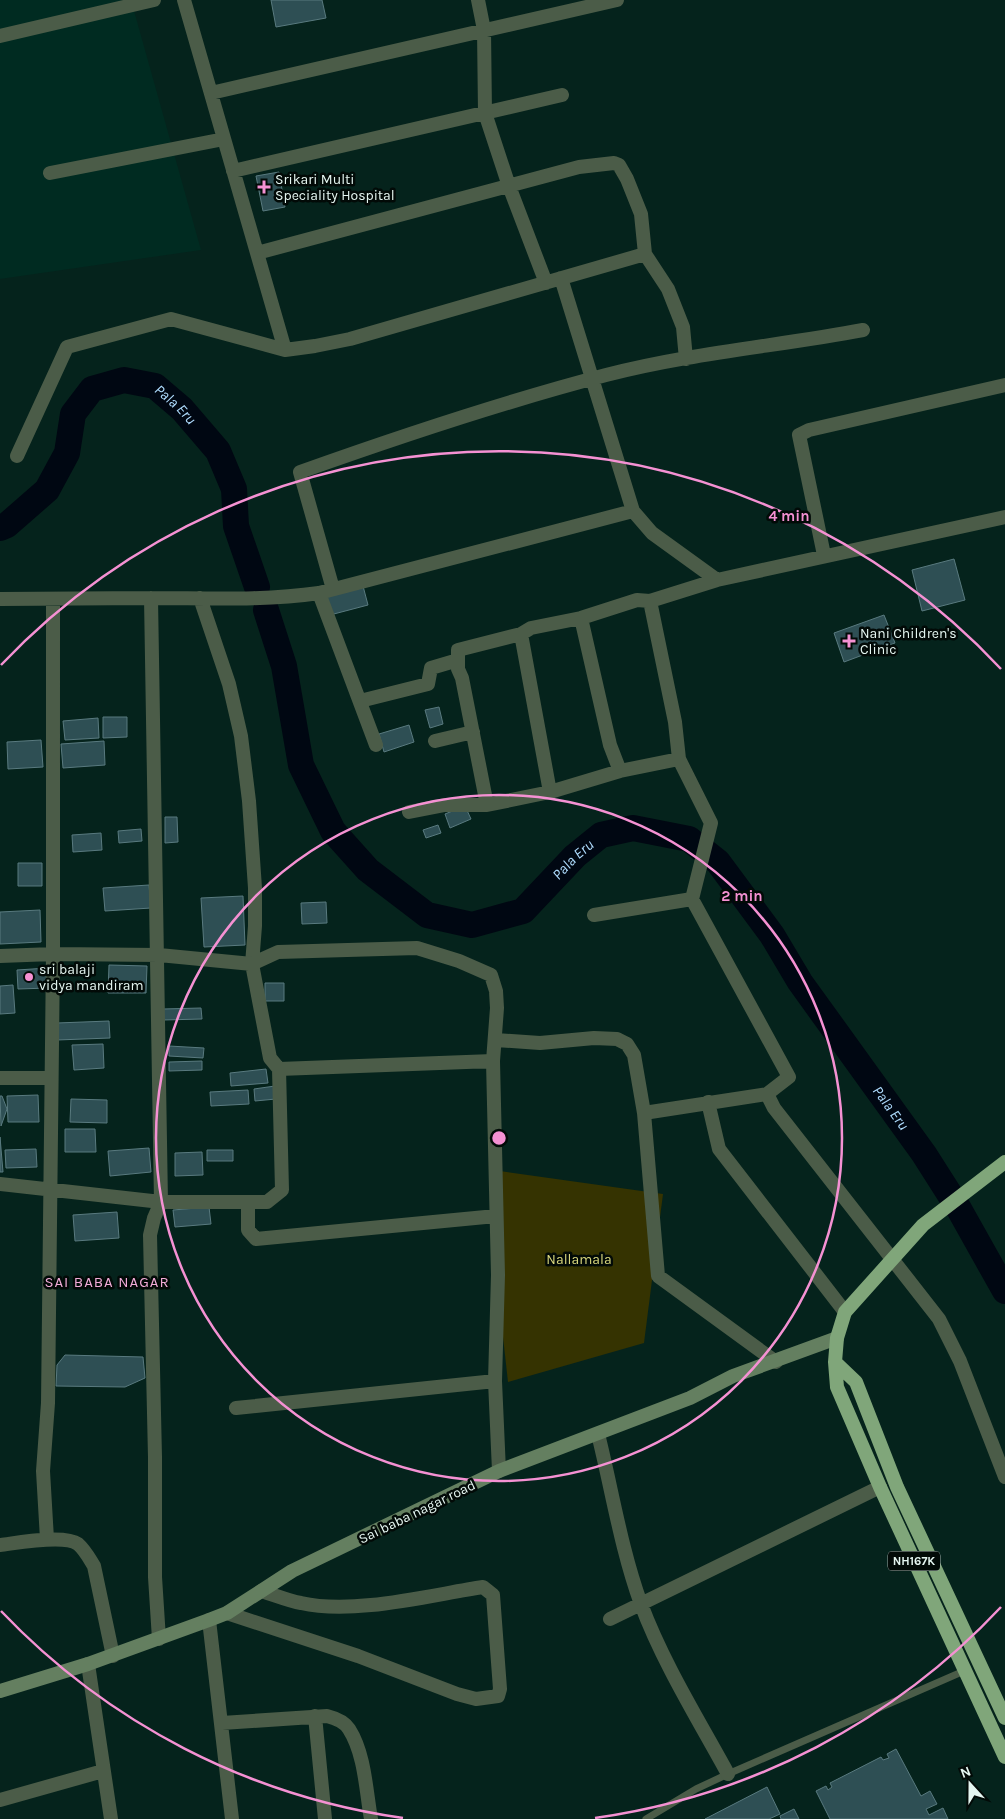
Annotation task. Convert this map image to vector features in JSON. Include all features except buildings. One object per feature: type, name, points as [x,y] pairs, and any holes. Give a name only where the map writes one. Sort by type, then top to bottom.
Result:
[{"type":"highway","name":"NH167K","points":[[1005,1163],[923,1225],[845,1312],[837,1338],[834,1362],[837,1387],[880,1487],[1005,1757]]},
{"type":"highway","name":"NH167K","points":[[834,1362],[856,1382],[897,1487],[1005,1718]]},
{"type":"main road","name":"Sai baba nagar road","points":[[0,1691],[113,1656],[209,1620],[227,1612],[292,1571],[499,1471],[690,1398],[733,1376],[776,1362],[837,1338]]},
{"type":"street","points":[[0,36],[154,0]]},
{"type":"street","points":[[184,0],[285,350]]},
{"type":"street","points":[[478,0],[484,30],[485,113],[509,186],[546,283]]},
{"type":"street","points":[[211,94],[617,0]]},
{"type":"street","points":[[233,171],[562,95]]},
{"type":"street","points":[[50,173],[224,139]]},
{"type":"street","points":[[257,253],[579,167],[614,163],[619,165],[627,179],[641,214],[645,254],[668,289],[683,327],[686,359]]},
{"type":"street","points":[[17,456],[67,346],[171,319],[285,350],[315,346],[350,339],[645,254]]},
{"type":"street","points":[[561,278],[633,511],[652,533],[717,580]]},
{"type":"street","points":[[333,589],[300,472],[466,415],[592,379],[760,345],[809,340],[863,330]]},
{"type":"street","points":[[824,555],[799,435],[809,430],[1005,385]]},
{"type":"street","points":[[0,599],[288,597],[319,593],[633,511]]},
{"type":"street","points":[[487,805],[462,678],[458,669],[458,650],[521,634],[531,628],[581,618],[636,600],[650,600],[717,580],[824,555],[1005,517]]},
{"type":"street","points":[[319,593],[376,745]]},
{"type":"street","points":[[151,598],[161,1202],[154,1218],[150,1235],[155,1457],[155,1577],[159,1639]]},
{"type":"street","points":[[0,1184],[49,1191],[161,1202],[267,1202],[282,1190],[279,1068],[270,1058],[252,964],[255,926],[254,888],[249,802],[241,736],[229,684],[200,598]]},
{"type":"street","points":[[47,1539],[43,1471],[48,1403],[50,1078],[53,954],[53,599]]},
{"type":"street","points":[[644,1113],[768,1094],[789,1077],[692,899],[711,823],[679,759],[675,722],[650,600]]},
{"type":"street","points":[[581,618],[610,745],[620,771]]},
{"type":"street","points":[[521,634],[550,792]]},
{"type":"street","points":[[360,701],[428,684],[431,668],[458,660]]},
{"type":"street","points":[[435,741],[473,732]]},
{"type":"street","points":[[410,812],[445,805],[487,805],[550,792],[620,771],[679,759]]},
{"type":"street","points":[[594,915],[692,899]]},
{"type":"street","points":[[0,956],[53,954],[158,955],[252,964],[278,952],[417,948],[458,961],[490,975],[496,990],[496,1040],[493,1060],[498,1275],[495,1381],[499,1471]]},
{"type":"street","points":[[496,1040],[540,1043],[594,1038],[617,1039],[626,1044],[634,1055],[644,1113],[658,1276],[776,1362]]},
{"type":"street","points":[[279,1068],[493,1060]]},
{"type":"street","points":[[0,1078],[50,1078]]},
{"type":"street","points":[[768,1094],[774,1108],[893,1258],[946,1331],[1005,1477]]},
{"type":"street","points":[[708,1102],[718,1149],[845,1312]]},
{"type":"street","points":[[248,1202],[248,1230],[256,1239],[496,1216]]},
{"type":"street","points":[[236,1408],[495,1381]]},
{"type":"street","points":[[598,1434],[620,1532],[641,1603],[676,1677],[728,1774]]},
{"type":"street","points":[[610,1620],[641,1603],[880,1487]]},
{"type":"street","points":[[0,1545],[47,1539],[76,1543],[86,1553],[94,1566],[113,1656]]},
{"type":"street","points":[[227,1612],[368,1660],[457,1694],[476,1699],[498,1696],[500,1689],[493,1595],[483,1586],[389,1602],[339,1606],[302,1604],[261,1591]]},
{"type":"street","points":[[209,1620],[232,1819]]},
{"type":"street","points":[[88,1664],[111,1819]]},
{"type":"street","points":[[222,1723],[315,1716],[327,1716],[340,1720],[349,1728],[359,1752],[371,1819]]},
{"type":"street","points":[[315,1716],[325,1819]]},
{"type":"street","points":[[0,1800],[103,1770]]},
{"type":"lane","points":[[646,1819],[696,1789],[728,1774],[964,1671]]},
{"type":"shaded area","points":[[0,0],[131,0],[201,250],[0,279]]},
{"type":"green space","name":"Nallamala","points":[[500,1171],[663,1194],[644,1343],[508,1382],[502,1328]]},
{"type":"waterway","name":"Pala Eru","points":[[0,528],[7,525],[47,490],[67,453],[73,414],[92,389],[124,380],[155,386],[182,409],[218,451],[234,489],[236,526],[257,587]]},
{"type":"waterway","name":"Pala Eru","points":[[266,610],[284,666],[301,765],[333,831],[368,870],[427,915],[472,925],[523,911],[575,856],[601,835],[633,828],[689,839],[718,862],[772,935],[800,982],[924,1154],[959,1209],[1005,1291]]},
{"type":"place","name":"Srikari Multi Speciality Hospital","points":[[264,187]]},
{"type":"place","name":"Nani Children's Clinic","points":[[849,641]]},
{"type":"place","name":"sri balaji vidya mandiram","points":[[29,977]]},
{"type":"district","name":"SAI BABA NAGAR","points":[[107,1282]]}]
